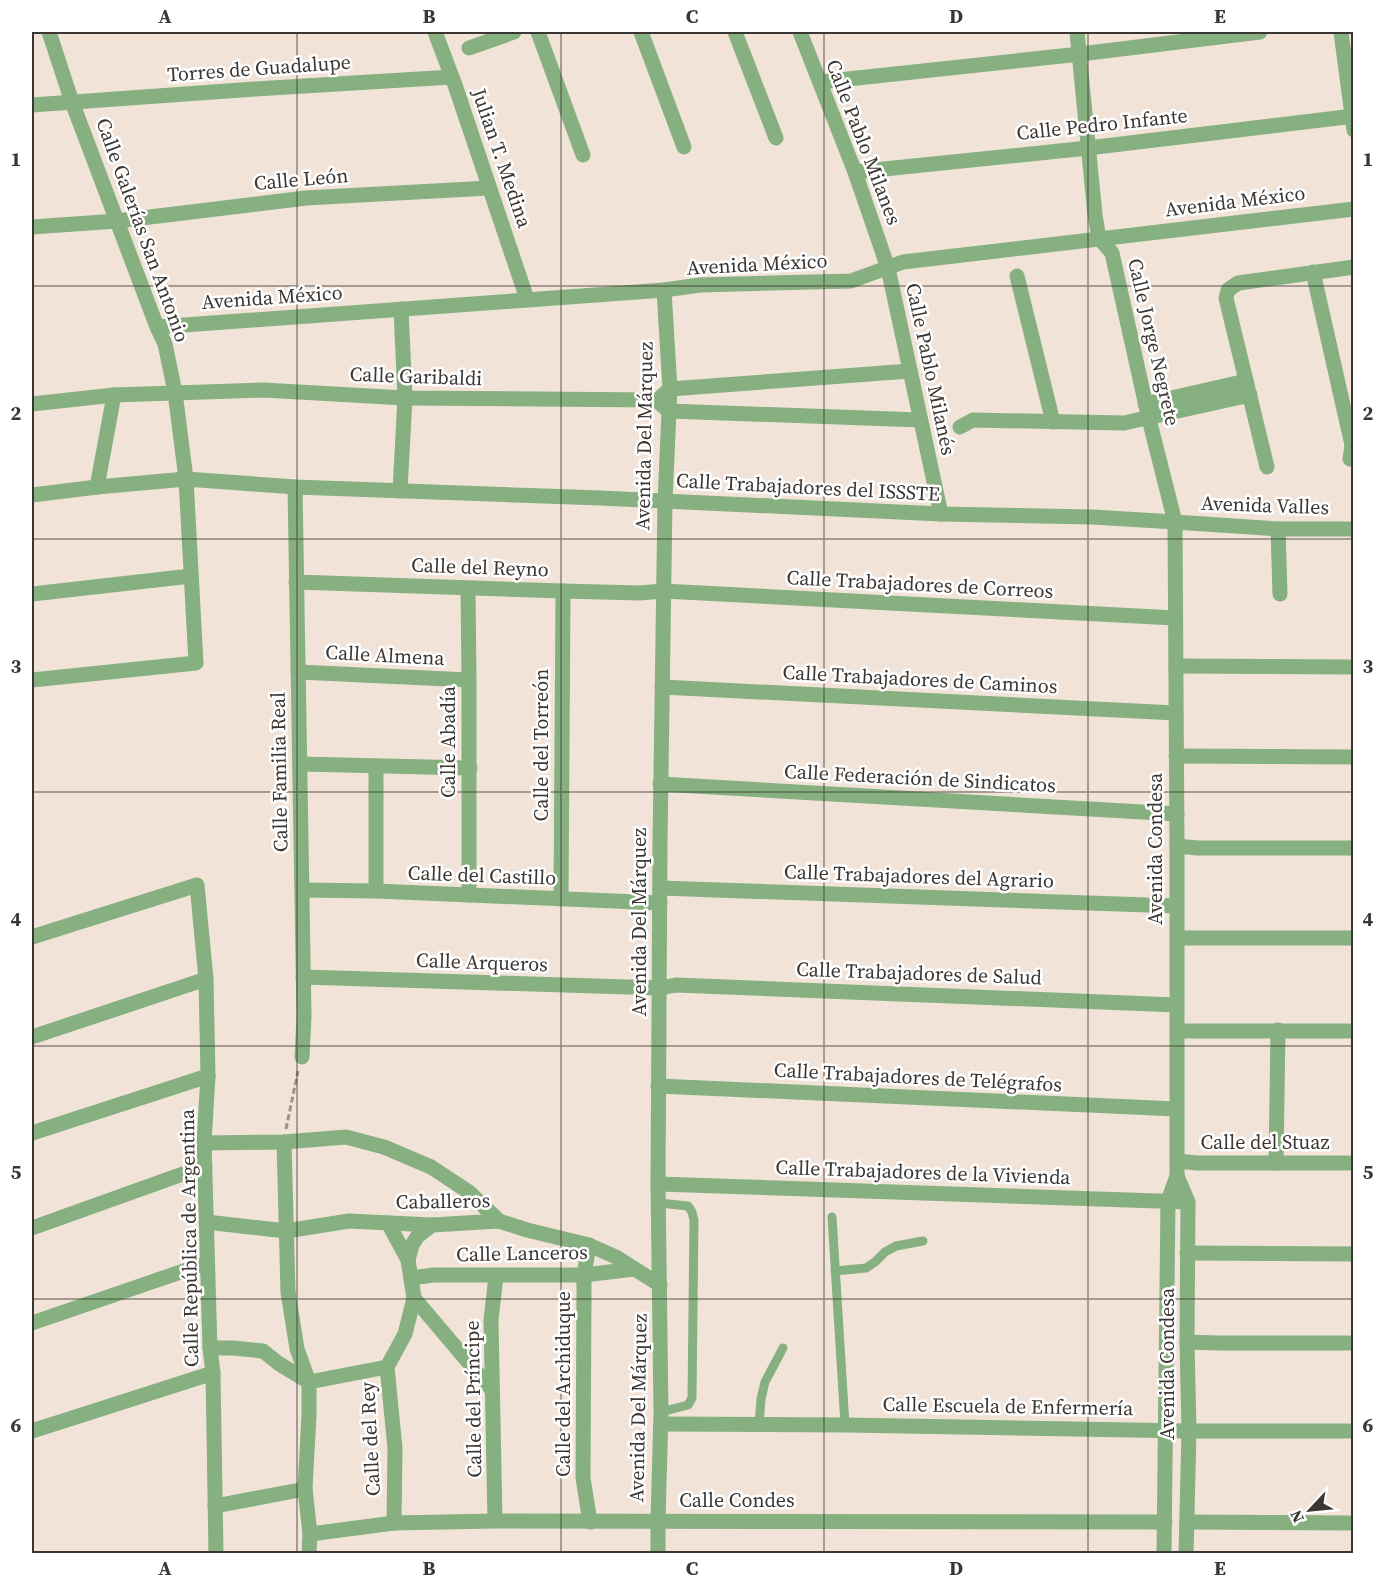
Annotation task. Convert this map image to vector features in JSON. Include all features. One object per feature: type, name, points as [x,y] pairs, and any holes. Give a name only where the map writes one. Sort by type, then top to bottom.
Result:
[{"type":"street","name":"Calle Galerías San Antonio","points":[[32,680],[196,663],[186,479],[175,392],[165,344],[70,102],[49,32]]},
{"type":"street","name":"Julian T. Medina","points":[[435,32],[527,299]]},
{"type":"street","points":[[469,48],[514,32]]},
{"type":"street","points":[[538,32],[583,155]]},
{"type":"street","points":[[641,32],[684,147]]},
{"type":"street","points":[[735,32],[776,138]]},
{"type":"street","name":"Calle Pablo Milanes","points":[[800,32],[855,172],[888,268]]},
{"type":"street","name":"Calle Jorge Negrete","points":[[1077,32],[1095,215],[1100,238],[1112,253],[1147,411],[1175,522]]},
{"type":"street","points":[[820,82],[1260,32]]},
{"type":"street","points":[[1341,32],[1353,121]]},
{"type":"street","name":"Torres de Guadalupe","points":[[32,105],[452,77]]},
{"type":"street","name":"Calle Pedro Infante","points":[[855,172],[1353,121]]},
{"type":"street","name":"Calle León","points":[[32,227],[117,221],[306,198],[489,188]]},
{"type":"street","name":"Avenida México","points":[[157,327],[664,290],[700,285],[851,281],[903,262],[1353,209]]},
{"type":"street","points":[[1267,467],[1226,298],[1228,290],[1238,283],[1353,267]]},
{"type":"street","name":"Calle Pablo Milanés","points":[[888,268],[941,514]]},
{"type":"street","points":[[1313,272],[1352,444],[1350,459]]},
{"type":"street","points":[[1017,276],[1053,422]]},
{"type":"street","name":"Avenida Del Márquez","points":[[658,1554],[661,1418],[658,1184],[660,784],[665,501],[670,389],[664,290]]},
{"type":"street","points":[[400,491],[405,398],[401,309]]},
{"type":"street","points":[[910,371],[670,389],[656,400],[669,411],[920,420]]},
{"type":"street","points":[[960,427],[973,420],[1124,423],[1147,411],[1248,388]]},
{"type":"street","name":"Calle Garibaldi","points":[[32,404],[114,395],[263,390],[405,398],[656,400]]},
{"type":"street","points":[[98,487],[114,395]]},
{"type":"street","name":"Calle Trabajadores del ISSSTE","points":[[32,495],[186,479],[295,487],[1175,522]]},
{"type":"street","name":"Calle Familia Real","points":[[295,487],[304,1017],[302,1057]]},
{"type":"street","name":"Avenida Valles","points":[[1175,522],[1278,529],[1353,529]]},
{"type":"street","name":"Avenida Condesa","points":[[1164,1554],[1168,1201],[1177,1169],[1175,522]]},
{"type":"street","points":[[1278,529],[1280,594]]},
{"type":"street","points":[[32,594],[191,576]]},
{"type":"street","name":"Calle del Reyno","points":[[296,582],[640,593],[663,591]]},
{"type":"street","name":"Calle Abadía","points":[[468,588],[469,895]]},
{"type":"street","name":"Calle del Torreón","points":[[561,899],[563,591]]},
{"type":"street","name":"Calle Trabajadores de Correos","points":[[663,591],[1175,618]]},
{"type":"street","points":[[1176,666],[1353,667]]},
{"type":"street","name":"Calle Almena","points":[[298,672],[469,680]]},
{"type":"street","name":"Calle Trabajadores de Caminos","points":[[662,687],[1176,713]]},
{"type":"street","points":[[1176,756],[1353,756]]},
{"type":"street","points":[[300,764],[470,768]]},
{"type":"street","points":[[376,766],[376,891]]},
{"type":"street","name":"Calle Federación de Sindicatos","points":[[660,784],[1177,813]]},
{"type":"street","points":[[1177,846],[1353,848]]},
{"type":"street","name":"Calle República de Argentina","points":[[32,937],[197,885],[206,979],[208,1076],[204,1143],[210,1348],[213,1373],[216,1554]]},
{"type":"street","name":"Calle del Castillo","points":[[302,890],[561,899],[660,896]]},
{"type":"street","name":"Calle Trabajadores del Agrario","points":[[660,896],[1177,906]]},
{"type":"street","points":[[1177,938],[1353,938]]},
{"type":"street","name":"Calle Arqueros","points":[[303,977],[660,988]]},
{"type":"street","points":[[32,1037],[206,979]]},
{"type":"street","name":"Calle Trabajadores de Salud","points":[[660,988],[676,985],[1176,1005]]},
{"type":"street","points":[[1276,1163],[1278,1030]]},
{"type":"street","points":[[1177,1031],[1353,1031]]},
{"type":"street","points":[[32,1133],[208,1076]]},
{"type":"street","name":"Calle Trabajadores de Telégrafos","points":[[658,1086],[1177,1109]]},
{"type":"street","points":[[204,1143],[284,1142],[346,1137],[384,1147],[431,1167],[469,1192],[499,1221]]},
{"type":"street","points":[[284,1142],[288,1292],[297,1349],[309,1382],[305,1489],[310,1534],[309,1554]]},
{"type":"street","name":"Calle del Stuaz","points":[[1177,1169],[1197,1163],[1353,1163]]},
{"type":"street","points":[[32,1228],[205,1166]]},
{"type":"street","name":"Avenida Condesa","points":[[1177,1169],[1188,1202],[1189,1431],[1186,1554]]},
{"type":"street","name":"Calle Trabajadores de la Vivienda","points":[[658,1184],[1188,1202]]},
{"type":"street","name":"Caballeros","points":[[206,1222],[286,1231],[349,1221],[432,1225],[499,1221],[589,1245],[616,1257],[660,1285]]},
{"type":"street","points":[[388,1223],[408,1260]]},
{"type":"street","points":[[408,1260],[417,1237],[432,1225]]},
{"type":"street","name":"Calle del Archiduque","points":[[589,1245],[585,1275],[582,1352],[583,1478],[590,1522]]},
{"type":"street","points":[[1187,1253],[1353,1254]]},
{"type":"street","name":"Calle del Rey","points":[[394,1523],[395,1448],[387,1367],[405,1334],[414,1298],[408,1260]]},
{"type":"street","points":[[32,1323],[207,1263]]},
{"type":"street","name":"Calle Lanceros","points":[[411,1278],[434,1275],[585,1275],[634,1269]]},
{"type":"street","name":"Calle del Príncipe","points":[[495,1275],[491,1320],[495,1521]]},
{"type":"street","points":[[414,1298],[492,1390]]},
{"type":"street","points":[[1187,1342],[1353,1343]]},
{"type":"street","points":[[210,1348],[263,1351],[309,1382],[387,1367]]},
{"type":"street","points":[[32,1431],[213,1373]]},
{"type":"street","name":"Calle Escuela de Enfermería","points":[[661,1418],[759,1425],[1353,1431]]},
{"type":"street","points":[[215,1506],[305,1489]]},
{"type":"street","name":"Calle Condes","points":[[310,1534],[394,1523],[495,1521],[1165,1522]]},
{"type":"street","points":[[1187,1522],[1353,1523]]},
{"type":"lane","points":[[659,1203],[688,1206],[694,1220],[692,1398],[688,1405],[661,1418]]},
{"type":"lane","points":[[832,1217],[845,1425]]},
{"type":"lane","points":[[835,1271],[866,1268],[896,1246],[923,1241]]},
{"type":"lane","points":[[759,1425],[765,1382],[783,1348]]},
{"type":"path","points":[[284,1142],[288,1114],[302,1057]]}]
